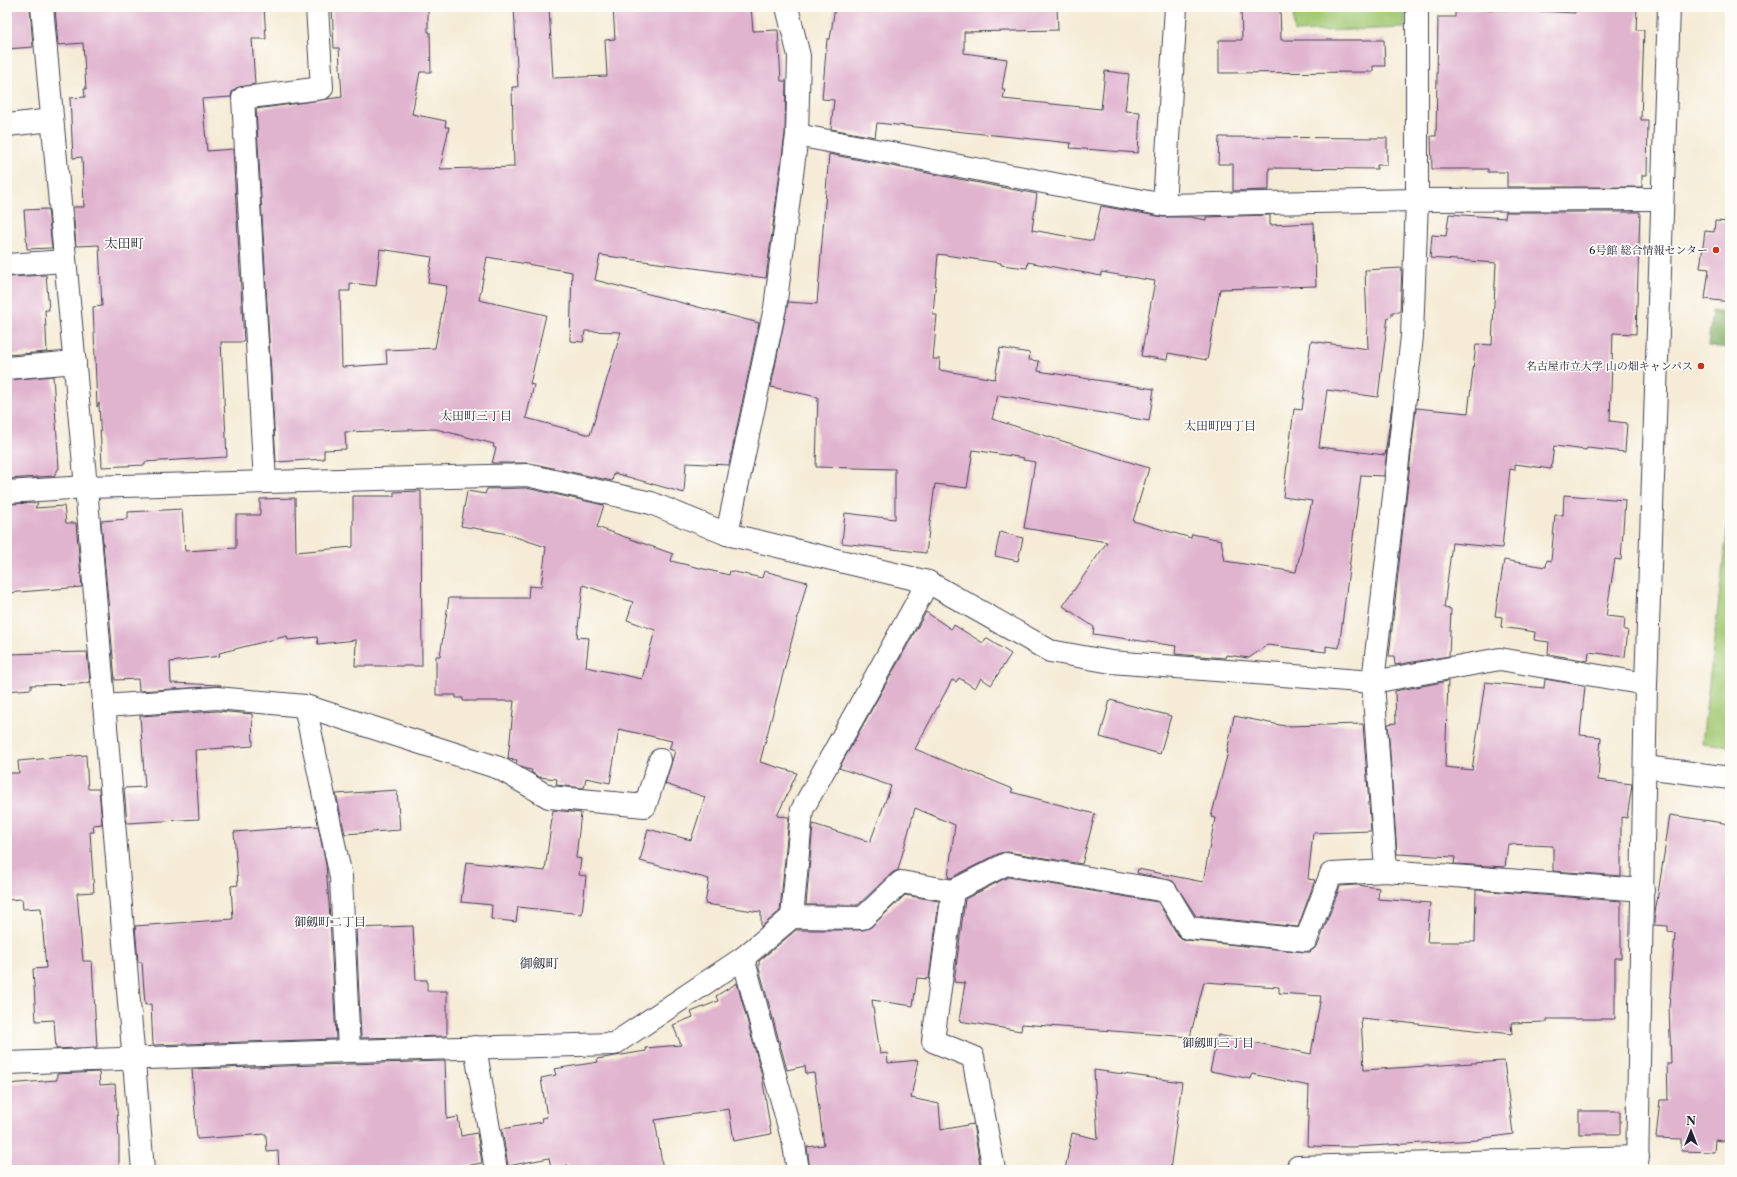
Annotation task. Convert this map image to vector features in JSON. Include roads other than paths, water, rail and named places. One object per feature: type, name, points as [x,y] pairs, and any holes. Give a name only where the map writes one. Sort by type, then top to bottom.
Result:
[{"type":"street","points":[[42,7],[86,487],[142,1170]]},
{"type":"street","points":[[265,482],[243,98],[322,88],[316,7]]},
{"type":"street","points":[[727,534],[775,308],[797,135],[799,56],[787,7]]},
{"type":"street","points":[[1164,205],[1176,7]]},
{"type":"street","points":[[1386,871],[1373,682],[1412,336],[1417,200],[1417,7]]},
{"type":"street","points":[[1297,1170],[1298,1167],[1638,1164],[1646,684],[1669,7]]},
{"type":"street","points":[[7,125],[52,120]]},
{"type":"street","points":[[797,135],[1164,205],[1417,200],[1662,199]]},
{"type":"street","points":[[7,265],[65,260]]},
{"type":"street","points":[[7,368],[75,362]]},
{"type":"street","points":[[7,492],[86,487],[527,475],[651,503],[727,534],[928,582],[1050,651],[1111,662],[1373,682],[1500,659],[1646,684]]},
{"type":"street","points":[[792,917],[802,810],[928,582]]},
{"type":"street","points":[[104,706],[217,698],[305,706],[499,768],[549,798],[645,806],[660,760]]},
{"type":"street","points":[[305,706],[341,877],[349,1051]]},
{"type":"street","points":[[1645,767],[1730,778]]},
{"type":"street","points":[[7,1063],[475,1047],[614,1044],[743,958],[792,917],[864,918],[901,882],[953,891],[1006,864],[1166,891],[1188,928],[1306,940],[1331,874],[1386,871],[1643,890]]},
{"type":"street","points":[[953,891],[932,1041],[973,1057],[994,1170]]},
{"type":"street","points":[[743,958],[794,1145],[798,1170]]},
{"type":"street","points":[[475,1047],[496,1170]]},
{"type":"place","name":"6号館 総合情報センター","points":[[1716,250]]},
{"type":"place","name":"名古屋市立大学 山の畑キャンパス","points":[[1701,366]]},
{"type":"district","name":"太田町","points":[[124,243]]},
{"type":"district","name":"太田町三丁目","points":[[476,415]]},
{"type":"district","name":"太田町四丁目","points":[[1220,425]]},
{"type":"district","name":"御劔町二丁目","points":[[330,921]]},
{"type":"district","name":"御劔町","points":[[539,963]]},
{"type":"district","name":"御劔町三丁目","points":[[1218,1042]]}]
